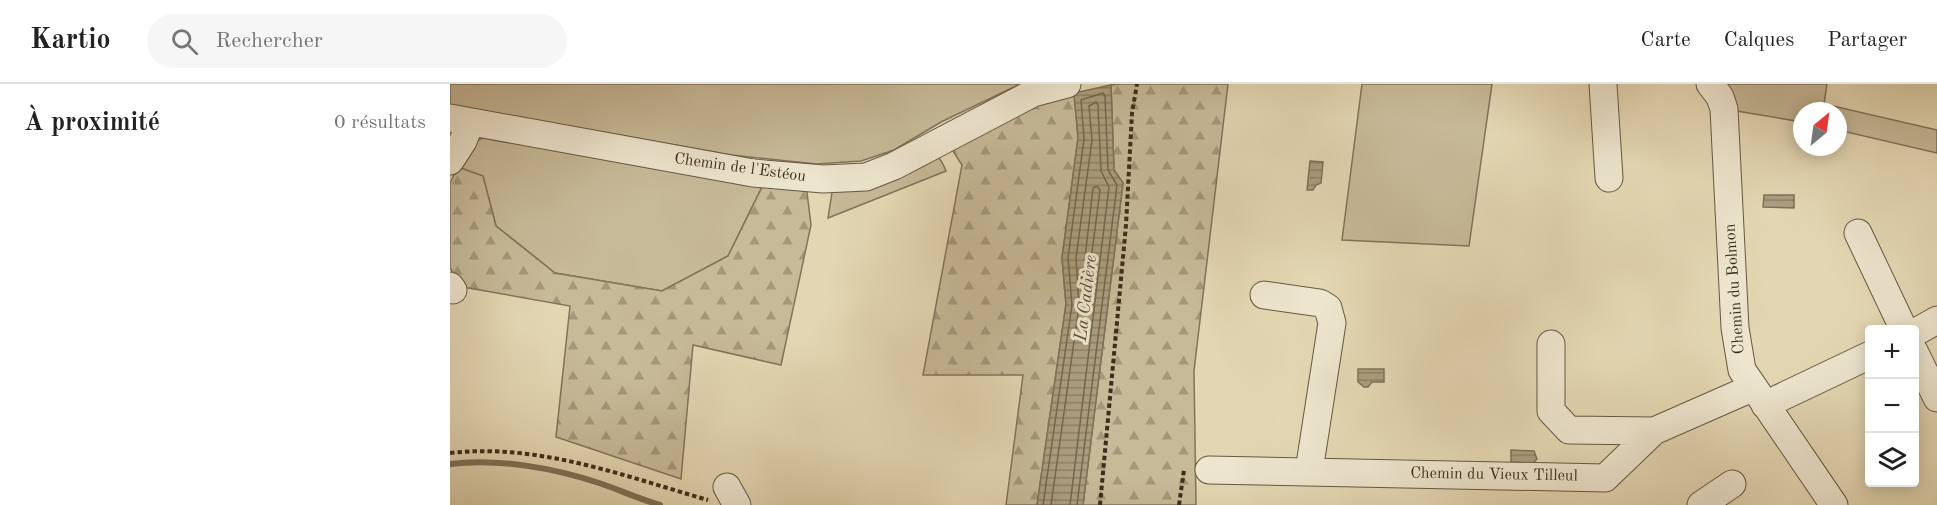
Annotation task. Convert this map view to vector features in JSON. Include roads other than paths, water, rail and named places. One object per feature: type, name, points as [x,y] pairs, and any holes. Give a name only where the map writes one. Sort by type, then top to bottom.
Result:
[{"type":"street","points":[[1603,84],[1609,178]]},
{"type":"street","name":"Chemin du Bolmon","points":[[1710,84],[1720,97],[1724,109],[1735,328],[1742,370],[1834,505]]},
{"type":"street","name":"Chemin de l'Estéou","points":[[460,121],[753,173],[823,179],[866,177],[894,166],[1033,93],[1058,86]]},
{"type":"street","points":[[450,161],[463,141],[460,121]]},
{"type":"street","points":[[1858,233],[1924,327]]},
{"type":"street","points":[[1264,295],[1320,303],[1328,308],[1332,323],[1309,471]]},
{"type":"street","points":[[1551,344],[1551,411],[1569,430],[1654,431]]},
{"type":"street","name":"Chemin du Vieux Tilleul","points":[[1209,470],[1605,478],[1654,431],[1759,396],[1865,356]]},
{"type":"street","points":[[1919,361],[1937,398]]},
{"type":"street","points":[[1701,505],[1732,484]]},
{"type":"water","name":"La Cadière","points":[[1111,85],[1114,170],[1123,183],[1083,505],[1037,505],[1066,304],[1062,258],[1078,138],[1074,93]]},
{"type":"water","points":[[1310,161],[1323,162],[1321,183],[1313,190],[1307,190]]},
{"type":"water","points":[[1764,195],[1794,195],[1794,208],[1763,207]]},
{"type":"water","points":[[1358,369],[1384,369],[1384,382],[1372,382],[1368,387],[1364,387],[1358,382]]},
{"type":"water","points":[[1511,450],[1534,451],[1537,459],[1533,463],[1511,462]]},
{"type":"waterway","points":[[450,464],[487,462],[545,469],[599,483],[660,505]]}]
